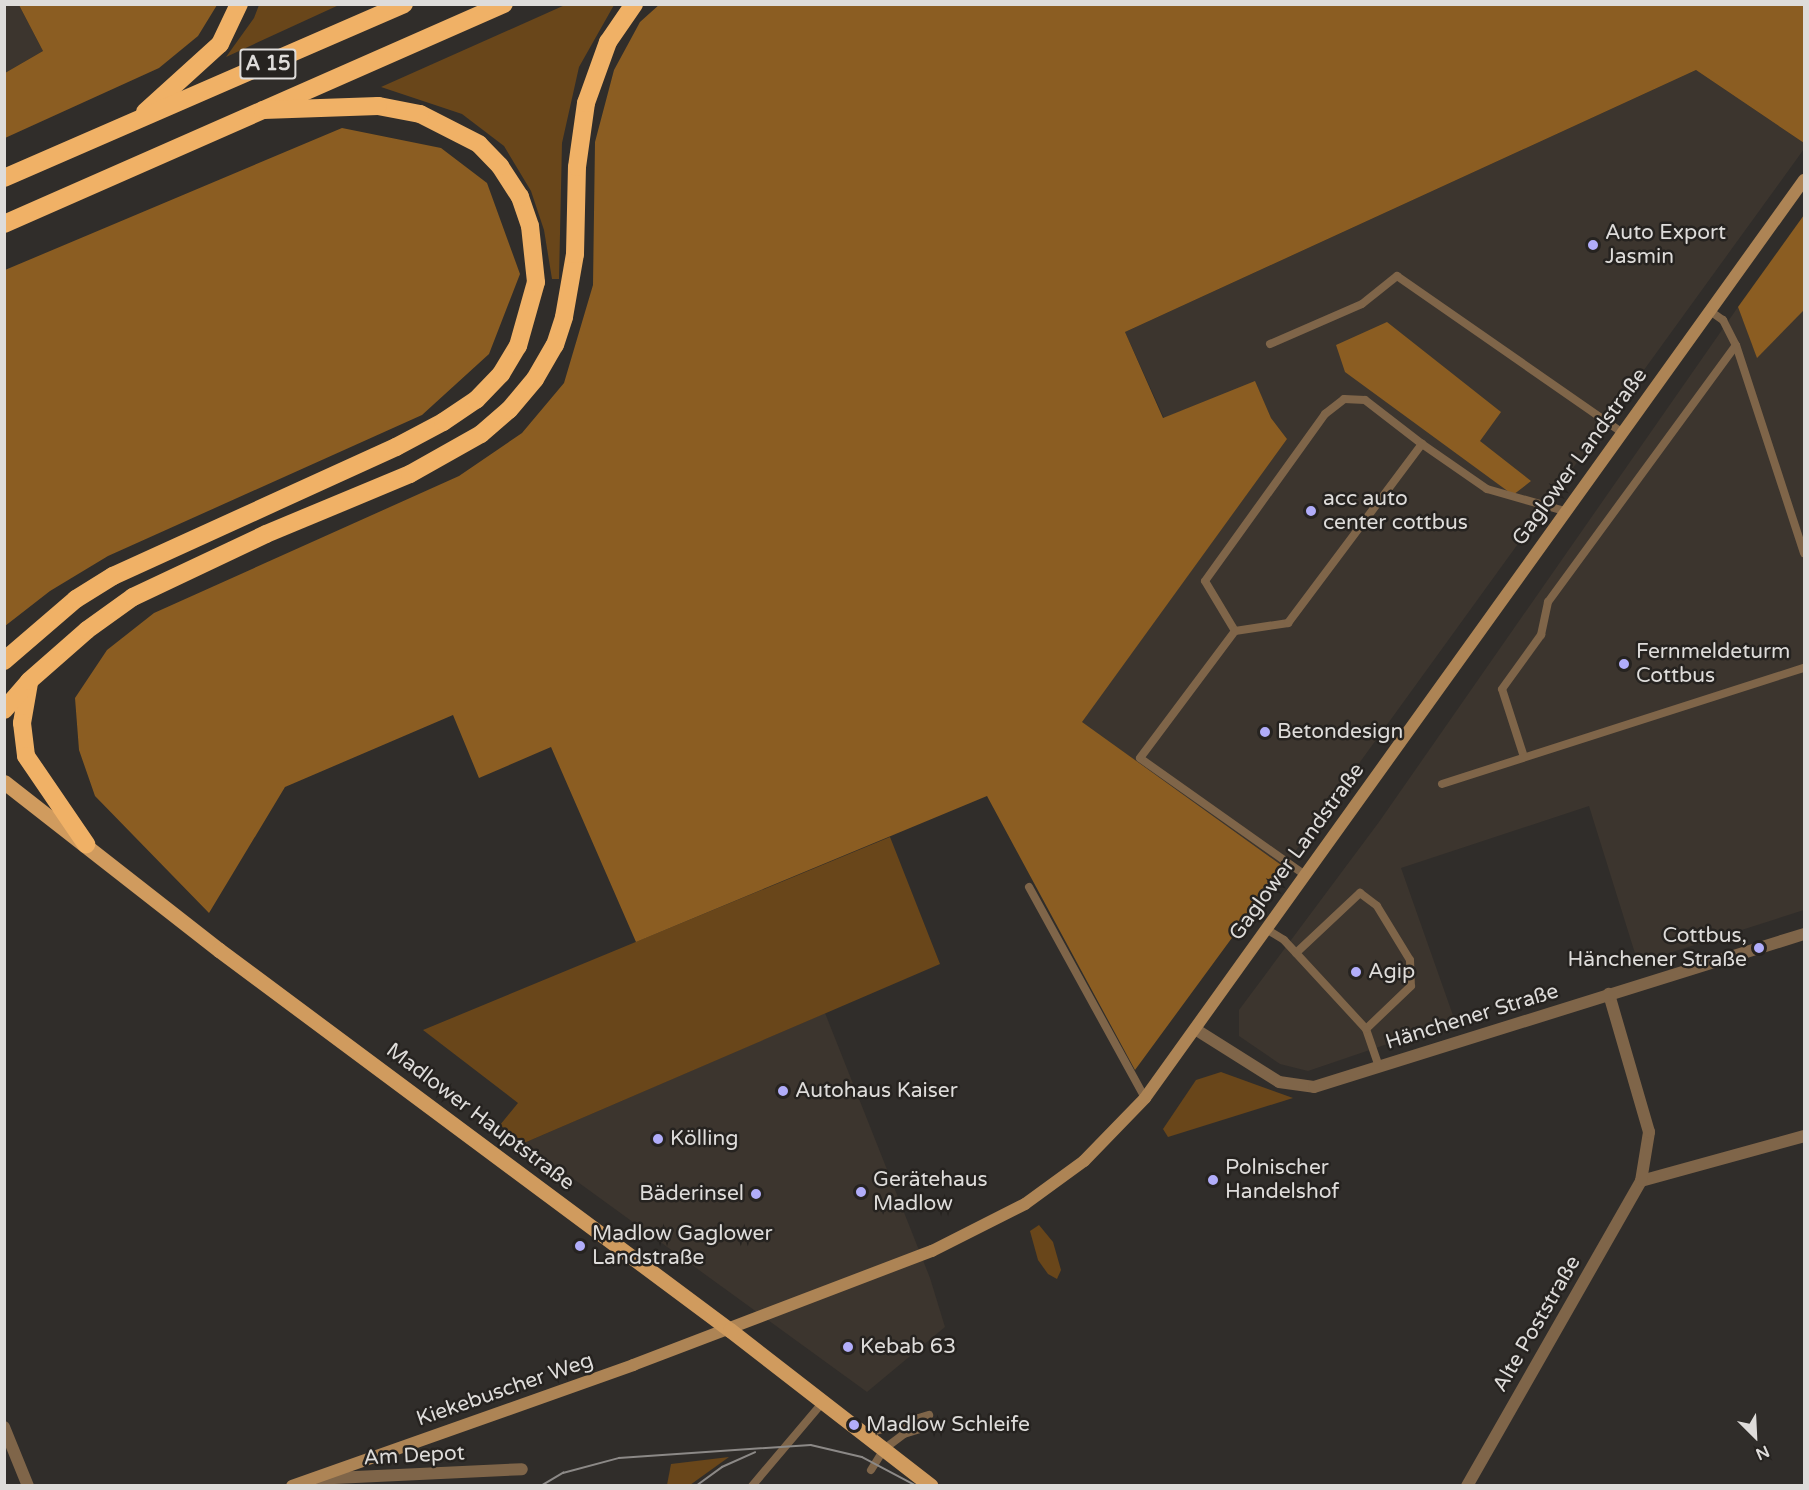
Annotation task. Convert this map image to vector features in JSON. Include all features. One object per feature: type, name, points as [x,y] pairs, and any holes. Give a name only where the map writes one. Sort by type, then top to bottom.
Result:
[{"type":"highway","points":[[132,123],[220,44],[239,4]]},
{"type":"highway","name":"A 15","points":[[4,178],[404,4]]},
{"type":"highway","name":"A 15","points":[[4,224],[504,4]]},
{"type":"highway","points":[[4,710],[29,681],[87,630],[133,597],[266,534],[410,474],[481,434],[509,410],[535,379],[555,345],[564,317],[574,254],[577,167],[586,103],[608,42],[634,4]]},
{"type":"highway","points":[[4,661],[76,599],[113,576],[443,422],[476,400],[501,374],[518,346],[536,282],[530,226],[519,197],[500,166],[479,144],[420,114],[378,105],[263,110]]},
{"type":"highway","points":[[29,681],[22,723],[26,756],[86,844]]},
{"type":"main road","name":"Gaglower Landstraße","points":[[730,1329],[958,1240],[1025,1204],[1084,1161],[1145,1098],[1804,180]]},
{"type":"main road","name":"Madlower Hauptstraße","points":[[4,782],[219,950],[730,1329],[931,1485]]},
{"type":"main road","name":"Kiekebuscher Weg","points":[[292,1485],[730,1329]]},
{"type":"street","name":"Hänchener Straße","points":[[1195,1029],[1291,1086],[1314,1087],[1804,934]]},
{"type":"street","name":"Alte Poststraße","points":[[1467,1485],[1641,1181],[1649,1132],[1609,994]]},
{"type":"street","points":[[1641,1181],[1804,1136]]},
{"type":"street","points":[[4,1427],[28,1485]]},
{"type":"street","name":"Am Depot","points":[[309,1480],[522,1469]]},
{"type":"lane","points":[[1270,344],[1362,304],[1397,276],[1623,432]]},
{"type":"lane","points":[[1710,310],[1723,320],[1736,345],[1804,553]]},
{"type":"lane","points":[[1524,758],[1502,689],[1541,635],[1548,602],[1736,345]]},
{"type":"lane","points":[[1235,631],[1205,581],[1325,414],[1344,399],[1365,400],[1422,444],[1487,489],[1565,511]]},
{"type":"lane","points":[[1305,875],[1140,758],[1235,631],[1288,623],[1422,444]]},
{"type":"lane","points":[[1442,784],[1804,668]]},
{"type":"lane","points":[[1029,887],[1145,1098]]},
{"type":"lane","points":[[1296,953],[1360,893],[1377,906],[1410,960],[1411,986],[1366,1029]]},
{"type":"lane","points":[[1266,929],[1296,953],[1366,1029],[1379,1066]]},
{"type":"lane","points":[[752,1485],[823,1402]]},
{"type":"lane","points":[[866,1434],[929,1415]]},
{"type":"lane","points":[[871,1470],[884,1449],[904,1434],[920,1429]]},
{"type":"shaded area","points":[[259,4],[339,5],[226,57],[254,18]]},
{"type":"shaded area","points":[[660,4],[1804,5],[1804,143],[1696,70],[1125,332],[1163,418],[1255,381],[1271,418],[1287,439],[1082,722],[1284,867],[1135,1070],[987,796],[636,942],[551,747],[479,778],[453,715],[285,787],[209,913],[95,796],[79,750],[75,698],[107,650],[154,613],[459,476],[522,433],[564,383],[593,285],[595,142],[614,70],[640,22]]},
{"type":"shaded area","points":[[5,5],[19,5],[43,51],[5,73]]},
{"type":"shaded area","points":[[19,5],[217,5],[198,36],[159,68],[5,138],[5,73],[43,51]]},
{"type":"shaded area","points":[[565,5],[614,5],[579,67],[562,143],[559,279],[552,279],[544,230],[531,191],[504,146],[462,114],[381,87]]},
{"type":"shaded area","points":[[1696,70],[1804,143],[1804,149],[1284,867],[1081,722],[1287,439],[1271,418],[1255,382],[1164,418],[1125,332]]},
{"type":"shaded area","points":[[342,128],[441,148],[487,183],[520,274],[489,354],[422,415],[108,556],[50,591],[5,626],[5,270]]},
{"type":"shaded area","points":[[1804,215],[1804,310],[1757,358],[1738,307]]},
{"type":"shaded area","points":[[1738,307],[1757,357],[1804,310],[1804,910],[1638,963],[1589,806],[1401,868],[1455,1021],[1308,1071],[1280,1064],[1239,1036],[1239,1010],[1379,822]]},
{"type":"shaded area","points":[[1387,322],[1501,412],[1480,441],[1531,481],[1513,495],[1345,372],[1336,345]]},
{"type":"shaded area","points":[[890,837],[940,964],[524,1143],[500,1125],[518,1103],[423,1030]]},
{"type":"shaded area","points":[[825,1013],[930,1278],[945,1327],[867,1392],[524,1143]]},
{"type":"shaded area","points":[[1221,1072],[1293,1098],[1168,1137],[1163,1129],[1196,1080]]},
{"type":"shaded area","points":[[1039,1225],[1053,1242],[1061,1270],[1057,1279],[1048,1274],[1038,1260],[1030,1231]]},
{"type":"shaded area","points":[[729,1457],[690,1485],[667,1485],[671,1464]]},
{"type":"tram line","points":[[541,1486],[563,1473],[619,1458],[811,1445],[862,1457],[917,1486]]},
{"type":"tram line","points":[[696,1486],[722,1467],[755,1452]]},
{"type":"place","name":"Auto Export Jasmin","points":[[1593,245]]},
{"type":"place","name":"acc auto center cottbus","points":[[1311,511]]},
{"type":"place","name":"Fernmeldeturm Cottbus","points":[[1624,664]]},
{"type":"place","name":"Betondesign","points":[[1265,732]]},
{"type":"place","name":"Cottbus, Hänchener Straße","points":[[1759,948]]},
{"type":"place","name":"Agip","points":[[1356,972]]},
{"type":"place","name":"Autohaus Kaiser","points":[[783,1091]]},
{"type":"place","name":"Kölling","points":[[658,1139]]},
{"type":"place","name":"Polnischer Handelshof","points":[[1213,1180]]},
{"type":"place","name":"Gerätehaus Madlow","points":[[861,1192]]},
{"type":"place","name":"Bäderinsel","points":[[756,1194]]},
{"type":"place","name":"Madlow Gaglower Landstraße","points":[[580,1246]]},
{"type":"place","name":"Kebab 63","points":[[848,1347]]},
{"type":"place","name":"Madlow Schleife","points":[[854,1425]]}]
